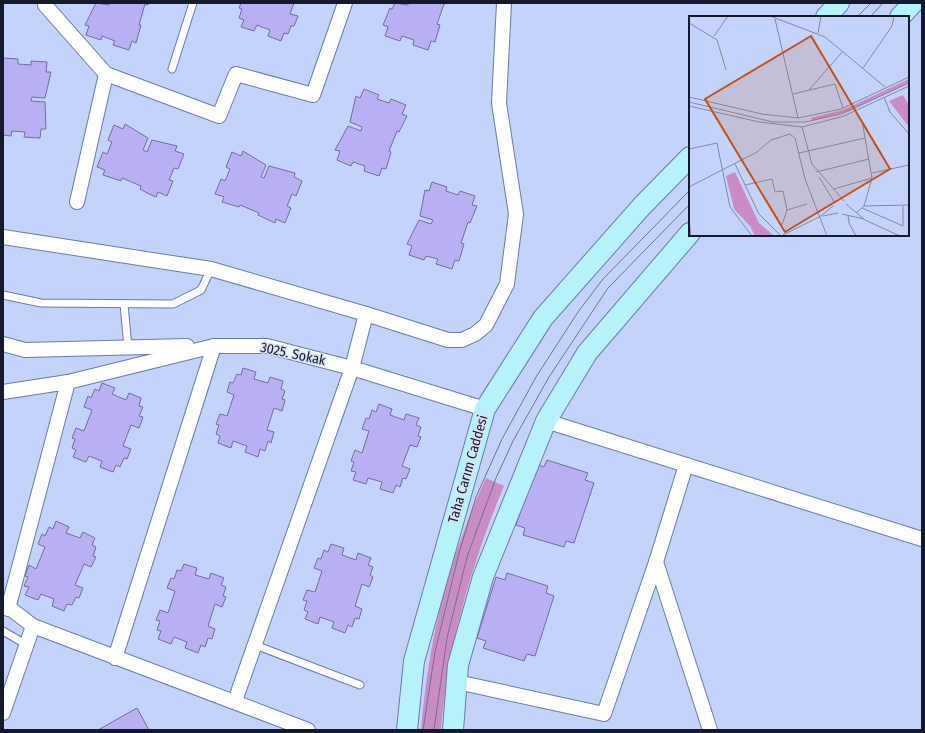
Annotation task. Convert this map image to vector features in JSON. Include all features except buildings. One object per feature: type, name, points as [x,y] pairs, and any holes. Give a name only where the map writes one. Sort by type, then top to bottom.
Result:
[{"type":"main road","points":[[827,16],[839,3]]},
{"type":"main road","points":[[901,16],[913,3]]},
{"type":"main road","name":"Taha Carım Caddesi","points":[[407,730],[414,661],[485,409],[543,318],[642,206],[689,158]]},
{"type":"main road","points":[[453,730],[458,665],[483,577],[546,421],[587,353],[689,234]]},
{"type":"street","points":[[45,5],[106,74],[219,116],[236,74],[313,96],[345,3]]},
{"type":"street","points":[[3,237],[211,269],[366,314],[448,340],[462,340],[475,334],[486,325],[508,284],[516,214],[499,103],[504,3]]},
{"type":"street","points":[[76,202],[106,74]]},
{"type":"street","points":[[235,701],[352,368],[366,314]]},
{"type":"street","points":[[3,344],[24,350],[214,346],[115,658]]},
{"type":"street","name":"3025. Sokak","points":[[3,392],[68,382],[214,346],[267,346],[352,368],[485,409]]},
{"type":"street","points":[[68,382],[6,606],[33,626],[115,658],[235,701],[308,730]]},
{"type":"street","points":[[546,421],[922,539]]},
{"type":"street","points":[[457,682],[604,714],[656,562],[686,465]]},
{"type":"street","points":[[656,562],[710,730]]},
{"type":"street","points":[[3,713],[33,626]]},
{"type":"lane","points":[[172,69],[193,3]]},
{"type":"lane","points":[[3,295],[41,303],[173,304],[201,290],[211,269]]},
{"type":"lane","points":[[124,304],[128,348]]},
{"type":"lane","points":[[3,632],[27,645]]},
{"type":"lane","points":[[255,645],[360,685]]},
{"type":"shaded area","points":[[486,478],[504,486],[471,576],[455,636],[444,698],[441,730],[421,730],[431,654],[441,604],[455,555]]},
{"type":"tram line","points":[[858,16],[871,3]]},
{"type":"tram line","points":[[871,16],[883,3]]},
{"type":"tram line","points":[[423,730],[435,652],[459,553],[476,497],[502,439],[536,377],[578,312],[603,279],[689,191]]},
{"type":"tram line","points":[[434,730],[447,638],[467,557],[496,478],[513,441],[549,377],[608,288],[689,205]]}]
